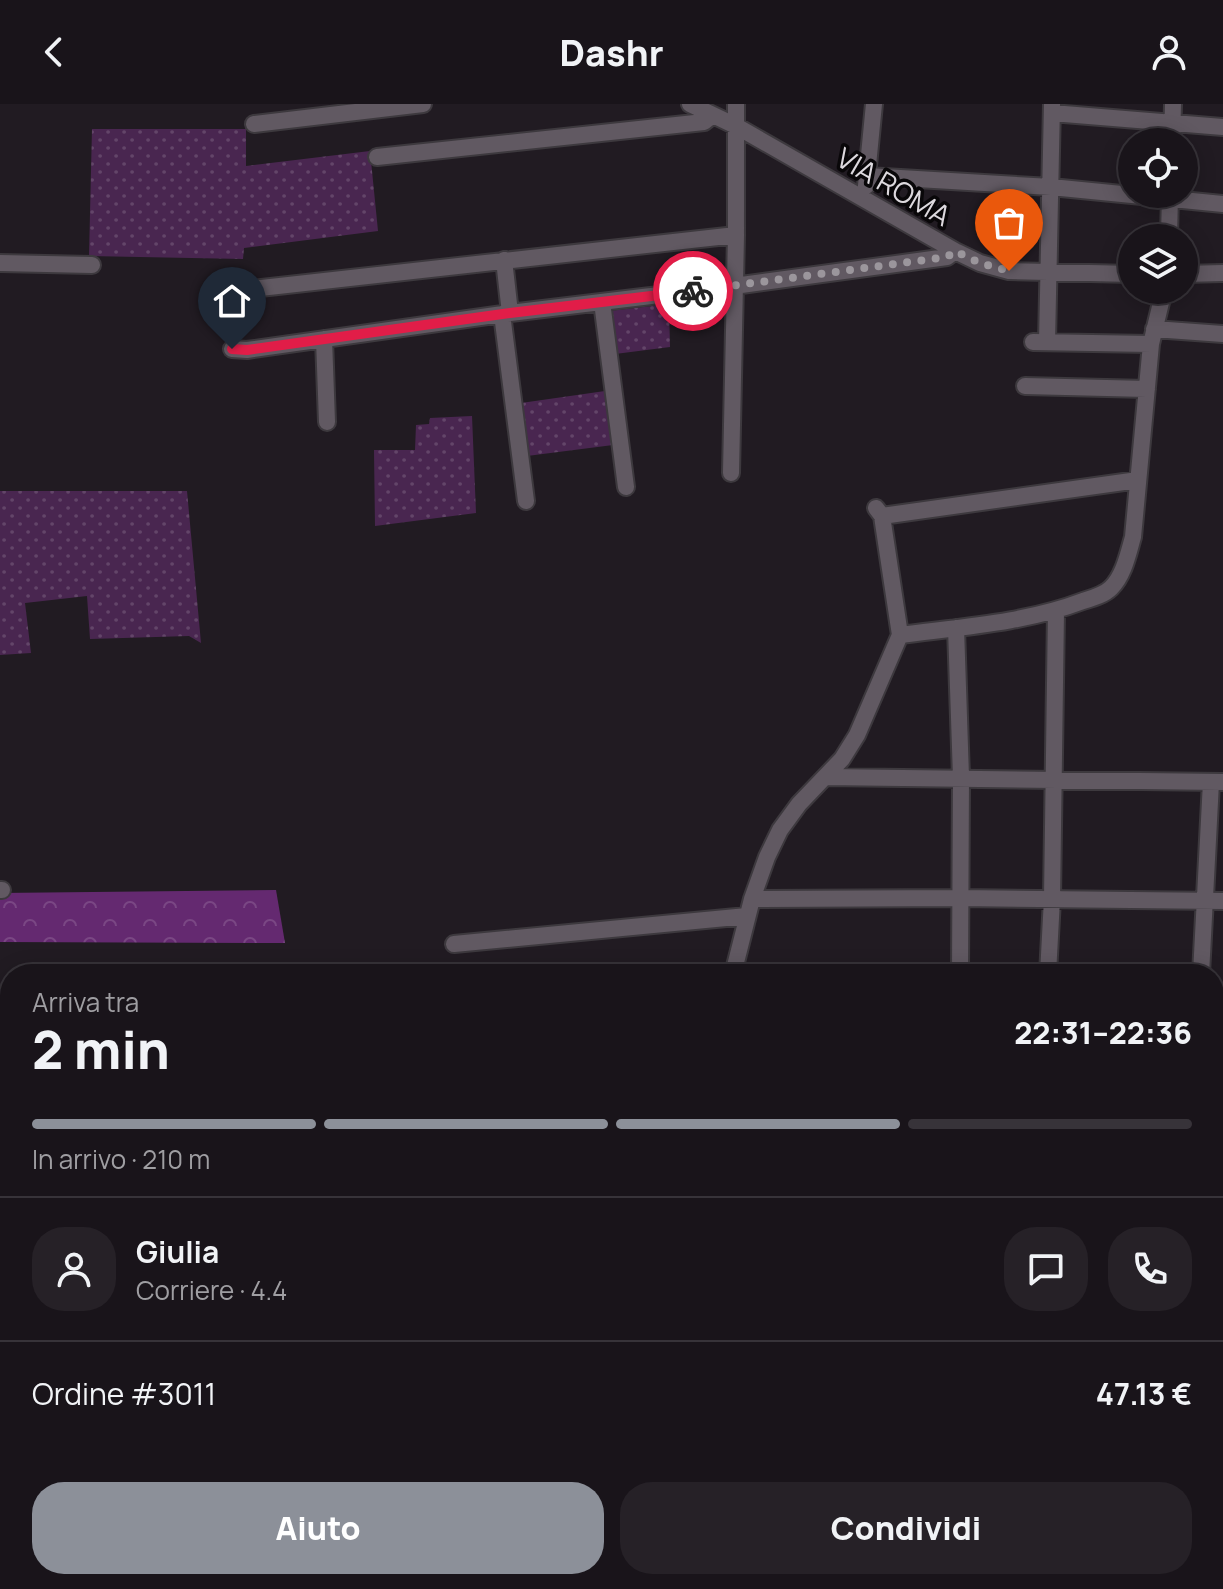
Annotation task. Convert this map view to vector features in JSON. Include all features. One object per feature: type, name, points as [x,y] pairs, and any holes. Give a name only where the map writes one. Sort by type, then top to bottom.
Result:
[{"type":"street","points":[[254,124],[423,104]]},
{"type":"street","name":"VIA ROMA","points":[[690,104],[736,126],[955,251],[994,268],[1048,273],[1118,274]]},
{"type":"street","points":[[731,473],[736,104]]},
{"type":"street","points":[[864,199],[874,104]]},
{"type":"street","points":[[1173,104],[1173,128]]},
{"type":"street","points":[[1223,127],[1052,108],[1048,273],[1040,342],[1223,334]]},
{"type":"street","points":[[377,157],[704,122],[713,115]]},
{"type":"street","points":[[867,176],[1118,193]]},
{"type":"street","points":[[1198,201],[1223,204]]},
{"type":"street","points":[[234,291],[736,235]]},
{"type":"street","points":[[232,349],[247,350],[734,286],[947,257],[955,251]]},
{"type":"street","points":[[504,260],[506,314],[526,501]]},
{"type":"street","points":[[0,263],[92,265]]},
{"type":"street","points":[[1198,274],[1223,273]]},
{"type":"street","points":[[602,302],[626,487]]},
{"type":"street","points":[[900,635],[1034,617],[1101,595],[1110,589],[1127,559],[1133,537],[1152,337],[1160,304]]},
{"type":"street","points":[[324,339],[327,422]]},
{"type":"street","points":[[1025,386],[1147,389]]},
{"type":"street","points":[[735,964],[752,899],[767,857],[788,817],[842,759],[857,735],[900,635],[879,512],[1138,480]]},
{"type":"street","points":[[1049,964],[1056,611]]},
{"type":"street","points":[[956,628],[961,777],[960,964]]},
{"type":"street","points":[[826,777],[1217,782],[1202,964]]},
{"type":"street","points":[[752,899],[1223,901]]},
{"type":"street","points":[[454,944],[747,916]]},
{"type":"shaded area","points":[[92,129],[246,129],[246,166],[370,151],[378,231],[244,248],[243,259],[89,256]]},
{"type":"shaded area","points":[[669,304],[670,347],[615,354],[609,311]]},
{"type":"shaded area","points":[[605,391],[613,445],[527,456],[521,403]]},
{"type":"shaded area","points":[[472,416],[476,513],[375,526],[374,450],[415,450],[416,425],[429,424],[430,418]]},
{"type":"shaded area","points":[[0,491],[187,491],[201,643],[189,636],[90,639],[87,596],[25,603],[31,653],[0,655]]},
{"type":"green space","points":[[276,890],[285,943],[0,942],[0,893]]},
{"type":"way so far","points":[[693,291],[947,257],[955,251],[980,263],[1009,271]]},
{"type":"route","points":[[232,349],[247,350],[693,291]]}]
